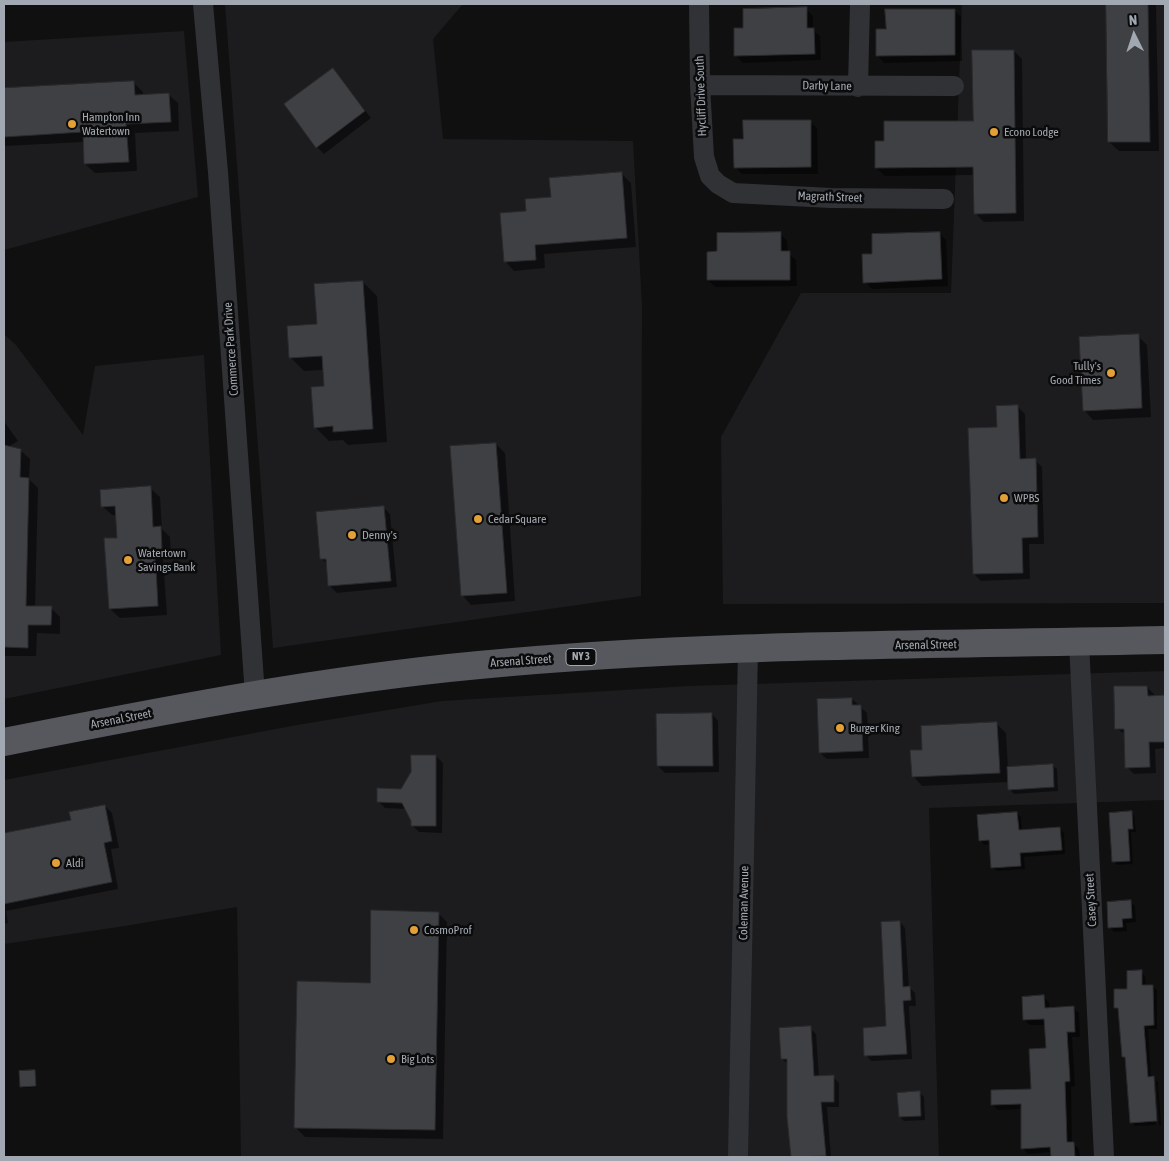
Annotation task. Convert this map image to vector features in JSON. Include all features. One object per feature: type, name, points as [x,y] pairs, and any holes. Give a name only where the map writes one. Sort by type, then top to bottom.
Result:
[{"type":"highway","name":"Arsenal Street","points":[[4,742],[255,695],[478,665],[583,656],[748,649],[1165,640]]},
{"type":"street","name":"Commerce Park Drive","points":[[203,4],[218,172],[255,695]]},
{"type":"street","name":"Hycliff Drive South","points":[[699,4],[700,84],[704,157],[710,176],[718,184]]},
{"type":"street","points":[[858,87],[860,4]]},
{"type":"street","name":"Darby Lane","points":[[700,84],[858,87],[954,86]]},
{"type":"street","name":"Magrath Street","points":[[718,184],[733,193],[831,198],[944,199]]},
{"type":"street","name":"Casey Street","points":[[1079,642],[1104,1157]]},
{"type":"street","name":"Coleman Avenue","points":[[738,1157],[748,649]]},
{"type":"shaded area","points":[[225,4],[463,4],[433,39],[443,139],[633,141],[642,306],[641,596],[273,648]]},
{"type":"shaded area","points":[[962,4],[1165,4],[1165,603],[723,604],[721,437],[801,293],[951,293]]},
{"type":"shaded area","points":[[184,31],[198,197],[4,250],[4,42]]},
{"type":"shaded area","points":[[4,334],[16,345],[83,435],[95,366],[204,355],[221,655],[4,699]]},
{"type":"shaded area","points":[[1165,671],[1165,800],[929,808],[939,1157],[241,1157],[237,907],[4,944],[4,780],[297,725],[442,701],[689,686]]},
{"type":"building","points":[[1106,4],[1148,4],[1150,142],[1108,142]]},
{"type":"building","points":[[807,7],[807,28],[814,28],[815,54],[734,56],[734,28],[743,28],[743,9]]},
{"type":"building","points":[[885,9],[955,9],[955,55],[876,56],[876,29],[886,29]]},
{"type":"building","name":"Econo Lodge","points":[[972,50],[1014,50],[1016,213],[974,214],[973,167],[875,168],[875,141],[884,141],[884,121],[973,121]]},
{"type":"building","points":[[333,68],[365,111],[316,148],[284,104]]},
{"type":"building","name":"Hampton Inn Watertown","points":[[134,81],[135,95],[169,93],[171,122],[126,124],[129,162],[84,164],[83,132],[4,137],[4,88]]},
{"type":"building","points":[[743,120],[811,120],[811,167],[734,168],[733,139],[743,139]]},
{"type":"building","points":[[622,172],[627,238],[535,245],[536,260],[504,262],[500,213],[526,211],[525,199],[551,197],[549,178]]},
{"type":"building","points":[[781,232],[781,251],[790,251],[790,280],[707,280],[707,252],[717,251],[717,233]]},
{"type":"building","points":[[940,232],[942,279],[863,283],[862,254],[872,254],[872,234]]},
{"type":"building","points":[[363,281],[373,429],[333,432],[333,426],[314,428],[311,387],[324,386],[322,356],[289,358],[287,326],[317,324],[314,284]]},
{"type":"building","name":"Tully's Good Times","points":[[1139,334],[1142,408],[1083,411],[1079,337]]},
{"type":"building","name":"WPBS","points":[[1018,405],[1020,459],[1036,458],[1038,537],[1022,538],[1023,573],[973,574],[968,428],[997,427],[996,406]]},
{"type":"building","name":"Cedar Square","points":[[496,443],[507,593],[461,596],[450,446]]},
{"type":"building","points":[[4,445],[21,449],[20,477],[29,478],[26,606],[52,606],[51,625],[28,625],[28,648],[4,647]]},
{"type":"building","points":[[151,486],[153,527],[161,526],[162,550],[155,550],[158,606],[109,609],[104,538],[117,538],[115,506],[101,507],[100,490]]},
{"type":"building","name":"Denny's","points":[[384,506],[391,581],[328,586],[326,559],[320,559],[316,512]]},
{"type":"building","points":[[1114,686],[1147,686],[1148,696],[1165,695],[1165,742],[1149,742],[1150,767],[1125,768],[1124,729],[1115,729]]},
{"type":"building","name":"Burger King","points":[[852,698],[852,705],[861,705],[863,751],[819,753],[817,699]]},
{"type":"building","points":[[712,713],[713,766],[657,766],[656,714]]},
{"type":"building","points":[[997,722],[1000,773],[912,777],[910,750],[922,750],[921,726]]},
{"type":"building","points":[[411,755],[436,755],[436,826],[411,826],[411,821],[402,803],[377,802],[377,788],[401,789],[411,772]]},
{"type":"building","points":[[1053,764],[1054,787],[1008,790],[1007,767]]},
{"type":"building","name":"Aldi","points":[[105,805],[112,841],[104,843],[112,882],[4,904],[4,833],[71,820],[69,812]]},
{"type":"building","points":[[1132,811],[1133,829],[1128,829],[1130,861],[1112,862],[1109,813]]},
{"type":"building","points":[[1017,812],[1019,830],[1060,827],[1062,850],[1020,853],[1021,866],[991,868],[989,840],[979,841],[977,815]]},
{"type":"building","points":[[1131,900],[1132,918],[1122,919],[1123,927],[1108,928],[1107,902]]},
{"type":"building","points":[[371,910],[439,912],[435,1130],[294,1128],[297,981],[370,983]]},
{"type":"building","points":[[900,921],[903,987],[910,986],[911,1000],[903,1001],[907,1054],[864,1056],[863,1028],[886,1026],[881,922]]},
{"type":"building","points":[[1142,970],[1142,985],[1153,985],[1154,1025],[1144,1026],[1148,1077],[1154,1076],[1157,1121],[1130,1123],[1125,1057],[1122,1057],[1118,1008],[1114,1008],[1114,989],[1127,989],[1127,971]]},
{"type":"building","points":[[1044,995],[1045,1008],[1074,1006],[1075,1032],[1067,1032],[1070,1081],[1065,1082],[1067,1142],[1074,1142],[1075,1157],[1051,1157],[1050,1147],[1021,1149],[1021,1104],[991,1105],[991,1090],[1031,1089],[1029,1049],[1046,1048],[1044,1019],[1023,1020],[1022,997]]},
{"type":"building","points":[[811,1026],[814,1076],[834,1075],[834,1102],[821,1102],[826,1156],[791,1157],[787,1117],[787,1059],[781,1059],[779,1028]]},
{"type":"building","points":[[35,1070],[36,1086],[20,1087],[19,1071]]},
{"type":"building","points":[[920,1091],[921,1116],[899,1117],[897,1093]]},
{"type":"place","name":"Hampton Inn Watertown","points":[[72,124]]},
{"type":"place","name":"Econo Lodge","points":[[994,132]]},
{"type":"place","name":"Tully's Good Times","points":[[1111,373]]},
{"type":"place","name":"WPBS","points":[[1004,498]]},
{"type":"place","name":"Cedar Square","points":[[478,519]]},
{"type":"place","name":"Denny's","points":[[352,535]]},
{"type":"place","name":"Watertown Savings Bank","points":[[128,560]]},
{"type":"place","name":"Burger King","points":[[840,728]]},
{"type":"place","name":"Aldi","points":[[56,863]]},
{"type":"place","name":"CosmoProf","points":[[414,930]]},
{"type":"place","name":"Big Lots","points":[[391,1059]]}]
